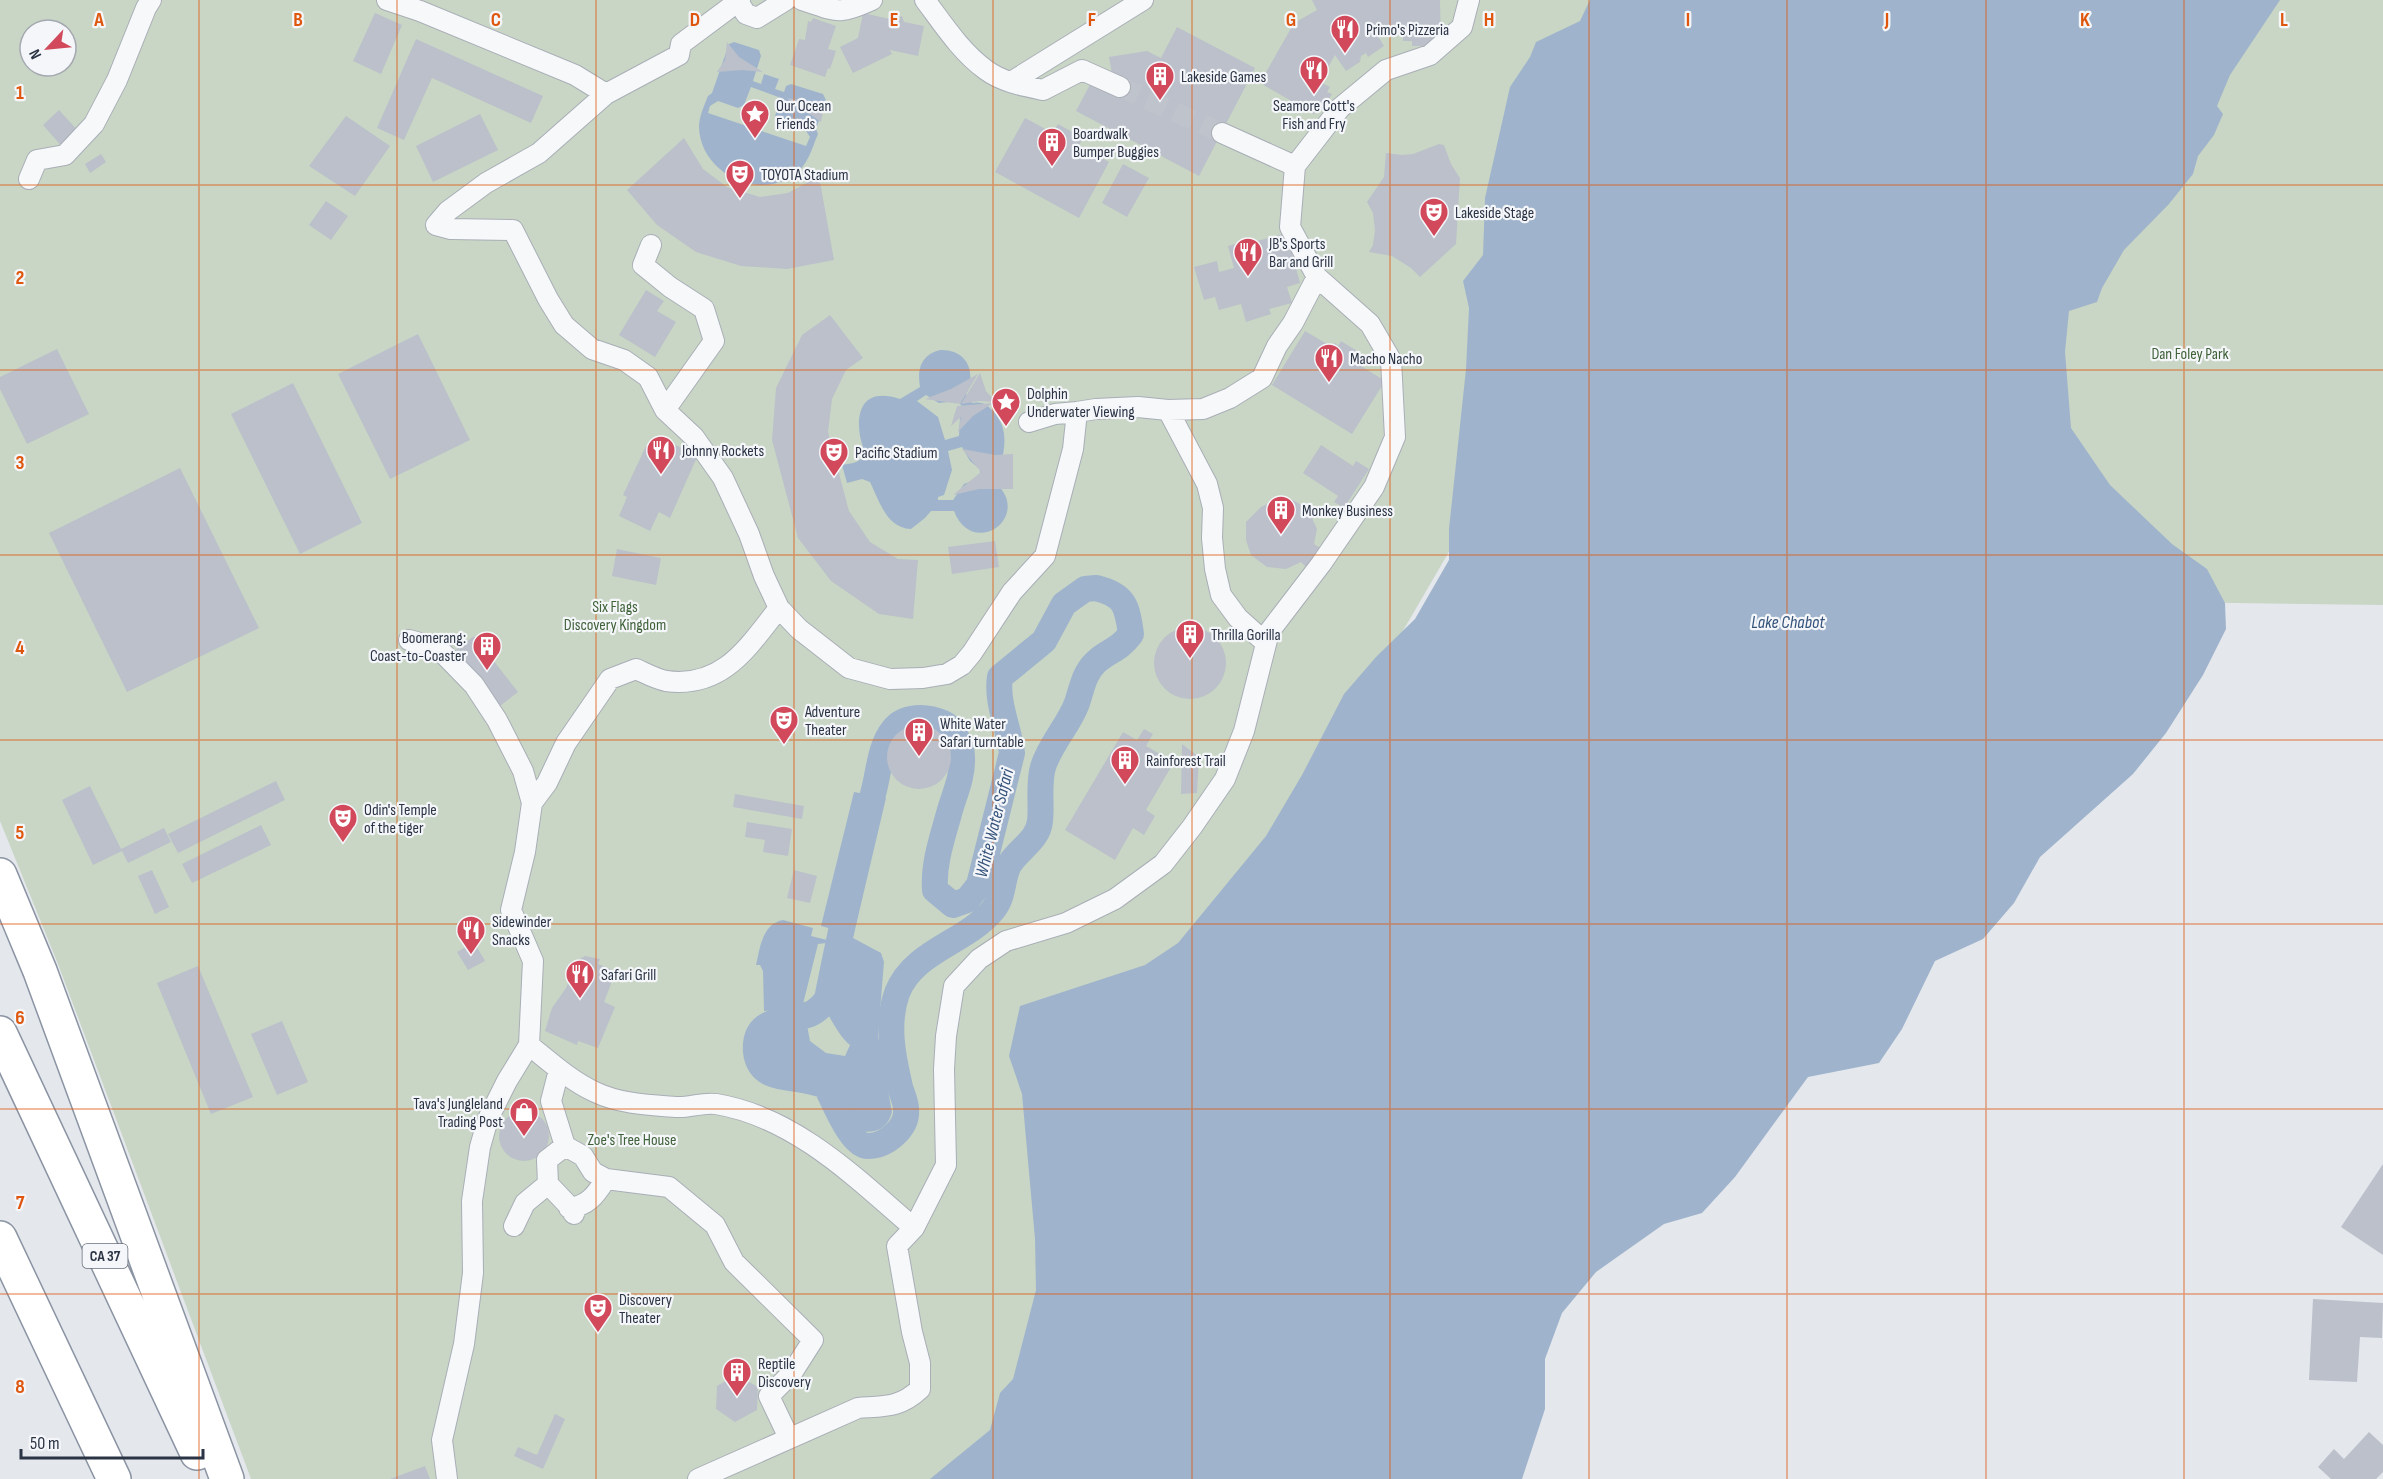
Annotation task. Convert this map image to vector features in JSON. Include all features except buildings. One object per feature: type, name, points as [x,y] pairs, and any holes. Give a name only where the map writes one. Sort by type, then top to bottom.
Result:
[{"type":"highway","points":[[0,875],[40,970],[226,1479]]},
{"type":"highway","name":"CA 37","points":[[0,1033],[210,1479]]},
{"type":"highway","points":[[0,1238],[114,1479]]},
{"type":"highway","points":[[0,1293],[99,1479]]},
{"type":"street","points":[[29,179],[37,160],[65,156],[94,124],[117,80],[151,0]]},
{"type":"street","points":[[387,0],[420,11],[574,75],[606,94]]},
{"type":"street","points":[[786,0],[757,18],[746,14],[739,0],[681,44],[679,55],[606,94],[539,153],[486,183],[448,211],[436,225],[451,229],[513,231],[564,325],[592,349],[624,360],[648,377],[665,410],[694,437],[723,478],[779,608],[799,629],[849,668],[890,679],[901,679],[946,674],[962,665],[1012,592],[1045,556],[1073,450],[1077,412]]},
{"type":"street","points":[[802,0],[838,12],[852,9],[872,0]]},
{"type":"street","points":[[925,0],[954,39],[987,71],[1011,82],[1043,90],[1082,70],[1120,87]]},
{"type":"street","points":[[1011,82],[1143,0]]},
{"type":"street","points":[[698,1479],[858,1408],[886,1406],[908,1400],[920,1389],[920,1363],[912,1332],[897,1246],[914,1228],[946,1165],[944,1069],[946,1036],[954,986],[979,959],[1006,941],[1066,923],[1115,899],[1163,864],[1225,779],[1244,731],[1269,632],[1321,564],[1374,487],[1395,437],[1391,360],[1370,324],[1317,277],[1290,227],[1295,166],[1341,108],[1386,70],[1430,55],[1462,27],[1469,0]]},
{"type":"street","points":[[1222,133],[1295,166]]},
{"type":"street","points":[[651,245],[643,265],[670,287],[704,309],[714,340],[665,410]]},
{"type":"street","points":[[1029,423],[1055,414],[1096,409],[1138,407],[1168,410],[1203,409],[1230,398],[1262,378],[1277,346],[1293,323],[1317,277]]},
{"type":"street","points":[[1168,410],[1207,484],[1213,508],[1212,538],[1221,595],[1238,618],[1266,643]]},
{"type":"street","points":[[532,803],[547,783],[566,743],[610,679],[636,669],[665,681],[700,681],[733,664],[779,608]]},
{"type":"street","points":[[409,640],[438,648],[474,686],[497,720],[523,771],[532,803],[525,852],[512,910],[533,961],[529,1045],[493,1109],[480,1147],[472,1201],[473,1273],[464,1344],[442,1440],[447,1479]]},
{"type":"street","points":[[529,1045],[559,1070],[596,1093],[625,1102],[679,1107],[714,1103],[761,1117],[804,1138],[914,1228]]},
{"type":"street","points":[[559,1070],[551,1101],[565,1146],[583,1156],[593,1172],[606,1179],[669,1187],[715,1225],[734,1262],[813,1340],[792,1373],[769,1396],[789,1438]]},
{"type":"street","points":[[565,1146],[547,1160],[548,1184],[571,1211],[592,1199],[606,1179]]},
{"type":"street","points":[[514,1226],[525,1203],[548,1184]]},
{"type":"green space","name":"Six Flags Discovery Kingdom","points":[[0,0],[1617,0],[1461,531],[1218,949],[1080,1362],[977,1479],[251,1479],[58,964],[0,821]]},
{"type":"green space","name":"Dan Foley Park","points":[[2075,0],[2383,0],[2383,605],[2028,600]]},
{"type":"water","name":"Lake Chabot","points":[[1590,0],[2280,0],[2230,75],[2217,106],[2223,114],[2214,135],[2198,156],[2193,174],[2169,204],[2124,250],[2102,288],[2097,302],[2069,311],[2065,352],[2071,428],[2110,485],[2172,544],[2207,569],[2225,603],[2226,629],[2203,675],[2166,733],[2133,774],[2040,857],[2014,903],[1983,939],[1935,961],[1902,1029],[1879,1063],[1808,1077],[1735,1177],[1702,1213],[1664,1224],[1596,1272],[1562,1313],[1545,1359],[1545,1409],[1522,1479],[930,1479],[990,1430],[1000,1393],[1013,1379],[1036,1290],[1035,1239],[1022,1094],[1009,1056],[1020,1006],[1145,965],[1178,943],[1266,836],[1302,775],[1344,694],[1376,657],[1415,619],[1449,560],[1449,529],[1466,369],[1469,308],[1463,281],[1483,255],[1485,198],[1510,87],[1530,57],[1536,42],[1580,21]]},
{"type":"water","points":[[734,42],[759,50],[761,56],[753,81],[761,84],[764,74],[779,79],[775,89],[784,92],[786,86],[791,84],[823,94],[826,100],[816,129],[818,134],[806,161],[795,174],[781,182],[765,185],[749,184],[734,178],[709,158],[702,143],[699,127],[701,115],[708,96],[712,93],[729,44]],"holes":[[[751,87],[781,98],[775,116],[778,122],[806,131],[810,137],[806,146],[708,113],[710,106],[718,101],[738,108],[744,105]]]},
{"type":"water","points":[[949,351],[963,358],[970,370],[966,394],[972,403],[981,403],[991,409],[1003,428],[1003,455],[996,483],[1006,496],[1008,509],[1004,520],[996,528],[985,532],[973,532],[962,525],[954,511],[931,511],[911,529],[902,527],[889,518],[880,505],[870,482],[862,479],[847,483],[842,465],[859,460],[864,454],[859,425],[862,408],[872,398],[889,396],[900,399],[920,387],[919,374],[922,364],[928,355],[934,352]],"holes":[[[926,395],[939,403],[958,401],[964,409],[960,417],[959,436],[945,440],[938,417],[917,401]],[[962,447],[970,461],[980,469],[980,478],[964,484],[953,500],[938,500],[938,497],[944,495],[952,470],[948,451]]]},
{"type":"water","points":[[854,792],[886,798],[853,938],[881,953],[884,962],[878,1036],[892,1112],[884,1126],[870,1132],[858,1131],[832,1085],[811,1074],[780,1069],[773,1064],[767,1055],[764,1041],[773,1032],[783,1027],[807,1025],[810,1041],[826,1053],[845,1056],[850,1045],[836,1029],[816,995],[832,929],[821,926]]},
{"type":"water","points":[[783,920],[813,928],[811,936],[827,940],[826,943],[818,944],[803,1004],[796,1009],[764,1011],[763,971],[760,965],[756,965],[766,932],[770,926]]},
{"type":"waterway","name":"White Water Safari","points":[[1096,588],[1113,594],[1123,603],[1131,634],[1122,644],[1096,662],[1086,676],[1074,711],[1050,750],[1043,767],[1040,821],[1036,834],[1009,865],[996,905],[981,922],[915,967],[897,993],[891,1028],[897,1076],[906,1116],[900,1129],[882,1143],[868,1146],[861,1144],[849,1130],[825,1085],[776,1076],[761,1066],[756,1052],[760,1032],[774,1022],[810,1014],[827,999],[883,751],[893,730],[909,719],[930,719],[947,725],[954,733],[962,753],[960,778],[937,860],[935,890],[953,905],[967,900],[979,885],[1012,753],[1001,705],[1000,677],[1044,641],[1064,604],[1085,589],[1096,588]]},
{"type":"tunnel","points":[[1120,87],[1222,133]]},
{"type":"place","name":"Primo's Pizzeria","points":[[1345,54]]},
{"type":"place","name":"Seamore Cott's Fish and Fry","points":[[1314,96]]},
{"type":"place","name":"Lakeside Games","points":[[1160,102]]},
{"type":"place","name":"Our Ocean Friends","points":[[755,140]]},
{"type":"place","name":"Boardwalk Bumper Buggies","points":[[1052,168]]},
{"type":"place","name":"TOYOTA Stadium","points":[[740,200]]},
{"type":"place","name":"Lakeside Stage","points":[[1434,238]]},
{"type":"place","name":"JB's Sports Bar and Grill","points":[[1248,278]]},
{"type":"place","name":"Macho Nacho","points":[[1329,384]]},
{"type":"place","name":"Dolphin Underwater Viewing","points":[[1006,428]]},
{"type":"place","name":"Johnny Rockets","points":[[661,476]]},
{"type":"place","name":"Pacific Stadium","points":[[834,478]]},
{"type":"place","name":"Monkey Business","points":[[1281,536]]},
{"type":"place","name":"Thrilla Gorilla","points":[[1190,660]]},
{"type":"place","name":"Boomerang: Coast-to-Coaster","points":[[487,672]]},
{"type":"place","name":"Adventure Theater","points":[[784,746]]},
{"type":"place","name":"White Water Safari turntable","points":[[919,758]]},
{"type":"place","name":"Rainforest Trail","points":[[1125,786]]},
{"type":"place","name":"Odin's Temple of the tiger","points":[[343,844]]},
{"type":"place","name":"Sidewinder Snacks","points":[[471,956]]},
{"type":"place","name":"Safari Grill","points":[[580,1000]]},
{"type":"place","name":"Tava's Jungleland Trading Post","points":[[524,1138]]},
{"type":"place","name":"Discovery Theater","points":[[598,1334]]},
{"type":"place","name":"Reptile Discovery","points":[[737,1398]]},
{"type":"park label","name":"Zoe's Tree House","points":[[632,1139]]}]
